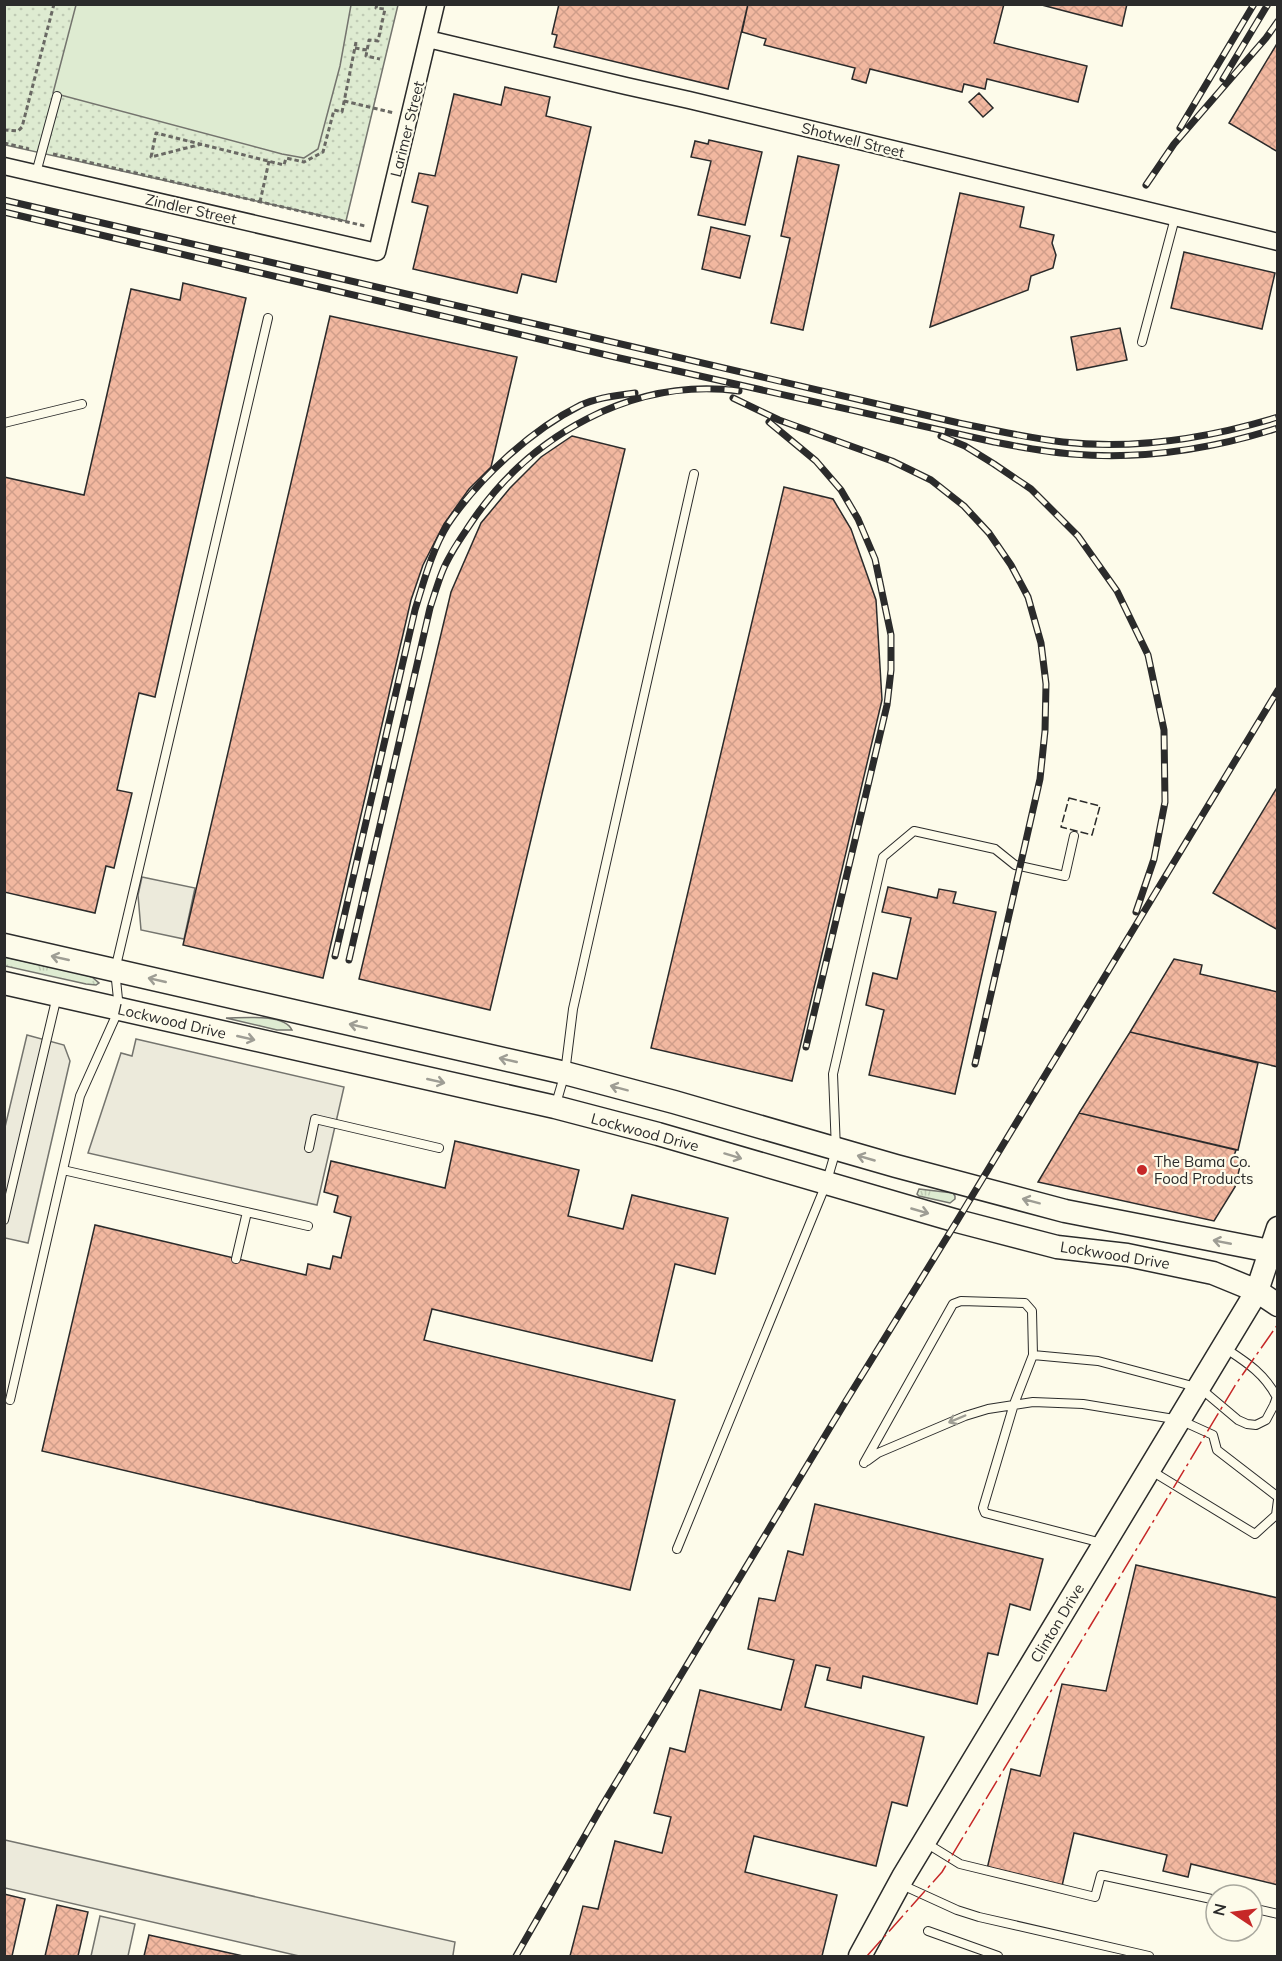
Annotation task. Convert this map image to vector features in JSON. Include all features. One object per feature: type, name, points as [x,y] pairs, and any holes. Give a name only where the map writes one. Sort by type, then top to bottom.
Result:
[{"type":"main road","points":[[4,945],[565,1073],[674,1102],[836,1150],[1065,1211],[1274,1254]]},
{"type":"main road","name":"Lockwood Drive","points":[[4,983],[555,1107],[1057,1247],[1127,1255],[1214,1273],[1257,1291],[1278,1305]]},
{"type":"main road","name":"Clinton Drive","points":[[860,1956],[924,1842],[1257,1291],[1274,1254],[1278,1228]]},
{"type":"main road","name":"Clinton Drive","points":[[1257,1291],[1278,1275]]},
{"type":"street","name":"Larimer Street","points":[[377,252],[436,4]]},
{"type":"street","name":"Shotwell Street","points":[[428,39],[1278,243]]},
{"type":"street","name":"Zindler Street","points":[[4,166],[377,252]]},
{"type":"lane","points":[[36,173],[57,96]]},
{"type":"lane","points":[[1142,342],[1175,218]]},
{"type":"lane","points":[[10,1400],[80,1096],[118,1009],[115,970],[268,318]]},
{"type":"lane","points":[[4,423],[81,404]]},
{"type":"lane","points":[[555,1107],[565,1073],[573,1009],[694,474]]},
{"type":"lane","points":[[677,1550],[825,1184],[836,1150],[833,1074],[883,857],[914,831],[995,849],[1015,865],[1065,876],[1074,836]]},
{"type":"lane","points":[[4,1220],[57,995]]},
{"type":"lane","points":[[309,1148],[315,1119],[439,1148]]},
{"type":"lane","points":[[63,1170],[308,1226]]},
{"type":"lane","points":[[236,1259],[247,1212]]},
{"type":"lane","points":[[1105,1544],[985,1513],[983,1508],[1014,1404],[1033,1355],[1032,1311],[1025,1304],[961,1301],[953,1304],[864,1463],[878,1453],[965,1416],[1014,1404],[1033,1402],[1083,1404],[1180,1420],[1213,1435],[1217,1450],[1278,1498],[1277,1515],[1255,1534],[1150,1470]]},
{"type":"lane","points":[[1033,1355],[1098,1361],[1200,1388],[1238,1420],[1256,1425],[1266,1420],[1275,1405],[1277,1395],[1257,1370],[1224,1348]]},
{"type":"lane","points":[[924,1842],[960,1864],[1095,1898],[1101,1875],[1204,1897]]},
{"type":"lane","points":[[899,1884],[957,1910],[979,1917],[1149,1956]]},
{"type":"lane","points":[[928,1931],[998,1956]]},
{"type":"path","points":[[4,130],[18,131],[24,121],[54,4]]},
{"type":"path","points":[[377,4],[376,8],[385,9],[378,41],[369,40],[366,56],[380,59]]},
{"type":"path","points":[[202,144],[151,157],[156,133],[202,144],[284,165],[286,158],[304,162],[323,152],[334,111],[342,112],[356,42]]},
{"type":"path","points":[[355,48],[367,50]]},
{"type":"path","points":[[344,101],[410,117]]},
{"type":"path","points":[[4,143],[382,230]]},
{"type":"path","points":[[260,202],[269,161]]},
{"type":"green space","points":[[5,5],[398,5],[346,221],[5,145]]},
{"type":"green space","points":[[76,5],[351,5],[340,66],[318,149],[304,158],[282,154],[53,93]]},
{"type":"green space","points":[[5,957],[82,974],[92,977],[99,983],[86,984],[5,966]]},
{"type":"green space","points":[[226,1018],[272,1019],[281,1021],[292,1030],[277,1030]]},
{"type":"green space","points":[[919,1189],[953,1193],[955,1199],[950,1203],[919,1196],[917,1194]]},
{"type":"shaded area","points":[[142,877],[195,888],[184,939],[141,930],[138,895]]},
{"type":"shaded area","points":[[27,1035],[64,1045],[70,1061],[28,1243],[5,1238],[5,1127]]},
{"type":"shaded area","points":[[136,1039],[344,1087],[317,1205],[88,1153],[121,1053],[132,1056]]},
{"type":"shaded area","points":[[5,1840],[455,1942],[454,1956],[299,1956],[5,1888]]},
{"type":"shaded area","points":[[100,1916],[135,1924],[128,1956],[91,1956]]},
{"type":"building","points":[[559,4],[748,4],[728,89],[554,47],[557,35],[552,34]]},
{"type":"building","points":[[748,4],[1004,4],[994,43],[1087,66],[1078,102],[987,79],[985,89],[964,84],[962,92],[870,69],[866,83],[852,79],[855,68],[764,45],[766,39],[742,32]]},
{"type":"building","points":[[1038,4],[1127,4],[1122,26]]},
{"type":"building","points":[[1278,42],[1278,152],[1229,123]]},
{"type":"building","points":[[505,87],[550,97],[546,116],[591,127],[556,282],[522,274],[517,293],[413,269],[428,206],[412,202],[419,173],[435,176],[454,94],[501,105]]},
{"type":"building","points":[[979,93],[993,108],[983,117],[969,102]]},
{"type":"building","points":[[709,140],[762,152],[745,225],[698,215],[711,161],[691,157],[695,141],[708,144]]},
{"type":"building","points":[[798,156],[839,165],[803,330],[771,323],[790,238],[781,236]]},
{"type":"building","points":[[960,193],[1024,207],[1020,227],[1054,235],[1052,243],[1056,255],[1053,268],[1031,276],[1028,290],[930,327]]},
{"type":"building","points":[[711,227],[750,236],[740,278],[702,269]]},
{"type":"building","points":[[1184,252],[1275,273],[1262,329],[1171,308]]},
{"type":"building","points":[[183,283],[246,298],[155,697],[139,693],[117,790],[132,793],[114,868],[106,866],[95,913],[4,892],[4,477],[84,495],[131,289],[180,300]]},
{"type":"building","points":[[330,316],[517,357],[491,467],[469,489],[444,524],[423,565],[411,600],[323,978],[183,945]]},
{"type":"building","points":[[1120,328],[1127,360],[1077,370],[1071,337]]},
{"type":"building","points":[[572,436],[625,449],[490,1010],[359,979],[451,592],[481,523],[510,488],[541,457]]},
{"type":"building","points":[[784,487],[833,499],[851,529],[876,600],[882,700],[792,1081],[651,1048]]},
{"type":"building","points":[[1278,786],[1278,930],[1213,893]]},
{"type":"building","points":[[888,887],[937,898],[939,889],[956,892],[953,903],[996,912],[955,1094],[869,1075],[884,1010],[866,1005],[873,973],[897,979],[911,918],[882,912]]},
{"type":"building","points":[[1174,959],[1202,965],[1200,974],[1278,992],[1278,1067],[1130,1032]]},
{"type":"building","points":[[1130,1032],[1258,1063],[1238,1150],[1079,1113]]},
{"type":"building","name":"The Bama Co. Food Products","points":[[1079,1113],[1236,1150],[1234,1156],[1242,1158],[1235,1187],[1214,1221],[1038,1182]]},
{"type":"building","points":[[455,1141],[579,1170],[568,1216],[623,1229],[632,1195],[728,1218],[715,1274],[675,1264],[652,1361],[432,1309],[424,1340],[675,1400],[630,1590],[42,1451],[95,1225],[306,1275],[308,1264],[330,1269],[333,1256],[341,1258],[351,1217],[334,1212],[338,1196],[324,1192],[331,1161],[445,1188]]},
{"type":"building","points":[[815,1504],[1043,1559],[1030,1610],[1010,1604],[998,1655],[988,1653],[977,1704],[863,1676],[861,1688],[827,1680],[830,1668],[816,1665],[805,1707],[924,1737],[907,1806],[892,1802],[876,1866],[754,1836],[745,1872],[837,1895],[822,1956],[570,1956],[583,1906],[598,1909],[615,1841],[662,1853],[671,1817],[654,1813],[670,1748],[685,1752],[700,1690],[781,1710],[794,1660],[748,1649],[759,1598],[775,1601],[788,1551],[803,1555]]},
{"type":"building","points":[[1136,1565],[1278,1598],[1278,1885],[1191,1864],[1188,1877],[1163,1871],[1167,1855],[1074,1833],[1062,1886],[987,1869],[1011,1769],[1040,1776],[1062,1684],[1106,1691]]},
{"type":"building","points":[[4,1894],[25,1899],[12,1956],[4,1956]]},
{"type":"building","points":[[57,1905],[88,1912],[78,1956],[45,1956]]},
{"type":"building","points":[[149,1935],[243,1956],[144,1956]]},
{"type":"railway","points":[[1180,128],[1254,4]]},
{"type":"railway","points":[[1223,79],[1268,4]]},
{"type":"railway","points":[[1146,185],[1174,144],[1266,38],[1278,21]]},
{"type":"railway","points":[[4,200],[959,423],[1037,438],[1090,444],[1144,443],[1225,431],[1278,417]]},
{"type":"railway","points":[[4,212],[615,357],[1033,449],[1098,455],[1150,454],[1228,442],[1278,428]]},
{"type":"railway","points":[[349,960],[430,608],[446,564],[471,523],[495,492],[522,464],[553,439],[587,419],[622,404],[660,393],[699,389],[739,391]]},
{"type":"railway","points":[[335,956],[415,610],[442,534],[461,507],[491,473],[543,428],[581,405],[607,397],[635,393]]},
{"type":"railway","points":[[733,398],[779,420],[892,461],[931,480],[964,506],[989,533],[1011,565],[1028,597],[1041,643],[1046,684],[1045,731],[1040,779],[975,1064]]},
{"type":"railway","points":[[769,422],[816,461],[841,490],[858,519],[875,559],[891,635],[891,670],[887,705],[806,1047]]},
{"type":"railway","points":[[941,436],[965,446],[1031,489],[1078,536],[1117,591],[1148,655],[1164,730],[1165,802],[1154,859],[1136,912]]},
{"type":"railway","points":[[516,1956],[602,1806],[1278,690]]},
{"type":"fence","points":[[1069,798],[1100,806],[1092,835],[1061,827],[1069,798]]},
{"type":"power","points":[[867,1956],[942,1872],[1236,1384],[1278,1324]]},
{"type":"place","name":"The Bama Co. Food Products","points":[[1142,1170]]}]
